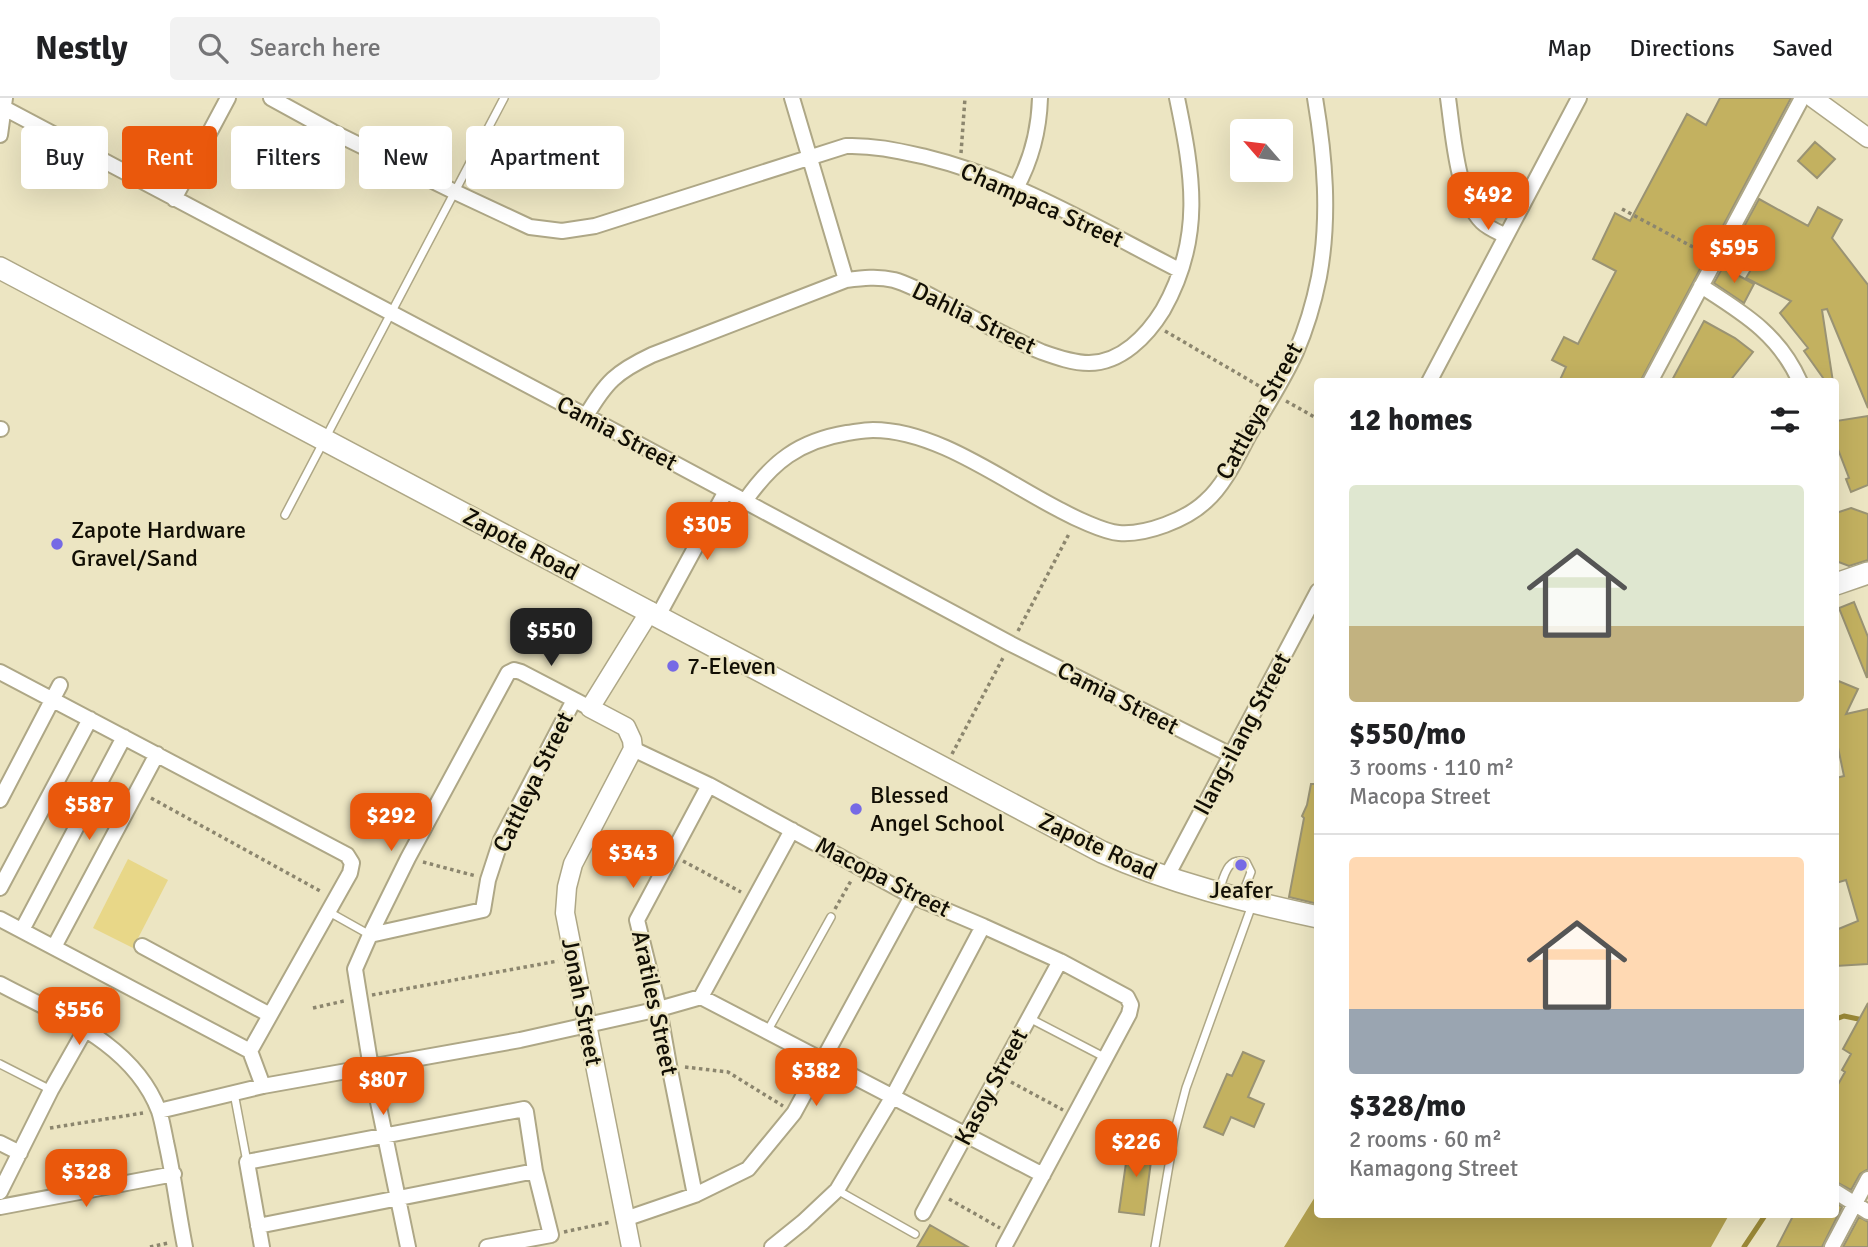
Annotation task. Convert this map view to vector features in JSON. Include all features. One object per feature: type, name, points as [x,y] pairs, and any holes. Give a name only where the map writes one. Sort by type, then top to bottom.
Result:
[{"type":"main road","name":"Zapote Road","points":[[0,268],[1102,852],[1166,878],[1314,916]]},
{"type":"main road","points":[[1839,583],[1868,573]]},
{"type":"street","points":[[174,199],[228,98]]},
{"type":"street","name":"Champaca Street","points":[[271,98],[333,132],[530,227],[562,231],[595,226],[846,146],[866,146],[889,148],[960,166],[1016,188],[1180,270]]},
{"type":"street","points":[[792,98],[846,280]]},
{"type":"street","points":[[1016,188],[1027,169],[1032,153],[1040,98]]},
{"type":"street","name":"Dahlia Street","points":[[586,416],[612,378],[628,366],[846,280],[871,277],[893,280],[1057,358],[1088,363],[1111,359],[1130,349],[1154,324],[1169,298],[1189,242],[1192,211],[1186,140],[1177,98]]},
{"type":"street","name":"Cattleya Street","points":[[745,501],[755,486],[794,450],[830,436],[872,429],[904,433],[933,441],[1077,519],[1118,533],[1150,530],[1180,519],[1206,501],[1227,475],[1295,352],[1319,278],[1325,228],[1325,181],[1315,98]]},
{"type":"street","points":[[1448,98],[1457,164],[1466,196],[1482,222],[1506,236]]},
{"type":"street","points":[[1431,378],[1579,98]]},
{"type":"street","points":[[1652,378],[1802,98]]},
{"type":"street","points":[[1813,98],[1868,138]]},
{"type":"street","points":[[0,135],[4,103]]},
{"type":"street","name":"Camia Street","points":[[4,103],[174,199],[1011,644],[1231,755]]},
{"type":"street","points":[[1701,286],[1750,317],[1788,356],[1798,378]]},
{"type":"street","name":"Cattleya Street","points":[[370,934],[483,910],[488,880],[501,840],[582,704],[654,614],[726,491]]},
{"type":"street","name":"Ilang-ilang Street","points":[[1166,878],[1314,599]]},
{"type":"street","points":[[408,1247],[358,998],[355,969],[370,934],[408,858],[509,673],[514,670],[626,727],[633,750]]},
{"type":"street","points":[[0,672],[347,855],[352,863],[350,873],[250,1051]]},
{"type":"street","points":[[0,800],[60,685]]},
{"type":"street","points":[[0,888],[90,719]]},
{"type":"street","points":[[22,930],[124,737]]},
{"type":"street","name":"Macopa Street","points":[[633,750],[709,785],[912,895],[1060,961],[1127,997],[1131,1005],[1129,1014],[1106,1058]]},
{"type":"street","name":"Jonah Street","points":[[631,1247],[565,913],[567,887],[573,864],[633,750]]},
{"type":"street","points":[[54,947],[157,754]]},
{"type":"street","name":"Aratiles Street","points":[[695,1195],[659,1009],[637,920],[709,785]]},
{"type":"street","points":[[701,997],[792,830]]},
{"type":"street","points":[[625,1219],[695,1195],[748,1169],[794,1113],[912,895]]},
{"type":"street","points":[[0,919],[250,1051],[263,1086]]},
{"type":"street","points":[[772,1247],[837,1190],[892,1096],[984,926]]},
{"type":"street","points":[[142,946],[270,1015]]},
{"type":"street","name":"Kasoy Street","points":[[923,1213],[1060,961]]},
{"type":"street","points":[[0,984],[85,1030],[112,1047],[131,1064],[159,1111],[174,1174],[185,1247]]},
{"type":"street","points":[[159,1111],[263,1086],[520,1040],[701,997],[1043,1175]]},
{"type":"street","points":[[0,1192],[51,1090],[85,1030]]},
{"type":"street","points":[[1007,1241],[1106,1058]]},
{"type":"street","points":[[262,1247],[247,1162],[524,1109],[535,1171],[551,1235],[487,1247]]},
{"type":"street","points":[[0,1143],[20,1153]]},
{"type":"street","points":[[258,1226],[535,1171]]},
{"type":"street","points":[[0,1207],[174,1174]]},
{"type":"street","points":[[1832,1247],[1868,1179]]},
{"type":"street","points":[[1839,1194],[1868,1212]]},
{"type":"lane","points":[[285,514],[504,98]]},
{"type":"lane","points":[[1155,1247],[1175,1130],[1186,1088],[1247,900],[1251,872],[1246,862],[1235,860],[1231,863],[1219,892]]},
{"type":"lane","points":[[331,906],[370,934]]},
{"type":"lane","points":[[768,1030],[831,917]]},
{"type":"lane","points":[[1028,1018],[1106,1058]]},
{"type":"lane","points":[[0,1064],[51,1090]]},
{"type":"lane","points":[[234,1093],[247,1162]]},
{"type":"lane","points":[[837,1190],[915,1234]]},
{"type":"path","points":[[961,154],[965,98]]},
{"type":"path","points":[[1622,209],[1715,259]]},
{"type":"path","points":[[1154,324],[1314,417]]},
{"type":"path","points":[[137,791],[331,906]]},
{"type":"path","points":[[672,855],[755,899]]},
{"type":"path","points":[[408,858],[488,880]]},
{"type":"path","points":[[831,917],[858,867]]},
{"type":"path","points":[[313,1008],[573,958]]},
{"type":"path","points":[[669,1065],[728,1073],[794,1113]]},
{"type":"path","points":[[998,1074],[1074,1116]]},
{"type":"path","points":[[31,1131],[159,1111]]},
{"type":"path","points":[[934,1191],[1007,1241]]},
{"type":"path","points":[[551,1235],[625,1219]]},
{"type":"shaded area","points":[[128,859],[168,880],[133,948],[93,928]]},
{"type":"shaded area","points":[[1314,1198],[1314,1218],[1727,1218],[1711,1247],[1284,1247]]},
{"type":"building","points":[[1720,98],[1791,98],[1642,378],[1561,378],[1566,367],[1552,360],[1564,337],[1578,344],[1616,271],[1593,259],[1615,213],[1630,221],[1687,114],[1706,125]]},
{"type":"building","points":[[1815,142],[1835,159],[1817,178],[1798,161]]},
{"type":"building","points":[[1759,199],[1808,226],[1818,207],[1842,220],[1832,238],[1868,285],[1868,408],[1827,309],[1822,310],[1832,378],[1823,378],[1804,351],[1808,348],[1780,313],[1791,301],[1746,278],[1759,256],[1735,243]]},
{"type":"building","points":[[1723,267],[1754,284],[1744,303],[1714,283]]},
{"type":"building","points":[[1704,321],[1735,338],[1753,352],[1732,378],[1673,378]]},
{"type":"building","points":[[1868,416],[1868,485],[1851,492],[1839,452],[1839,421]]},
{"type":"building","points":[[1851,508],[1868,514],[1868,560],[1849,566],[1839,562],[1839,512]]},
{"type":"building","points":[[1854,602],[1868,637],[1867,678],[1839,608]]},
{"type":"building","points":[[1839,681],[1858,689],[1846,714],[1868,709],[1868,964],[1839,966],[1839,929],[1858,921],[1846,880],[1839,882],[1839,777],[1844,776],[1839,752]]},
{"type":"building","points":[[1311,784],[1314,784],[1314,903],[1289,897],[1304,818],[1302,816]]},
{"type":"building","points":[[1868,1003],[1868,1169],[1860,1174],[1851,1190],[1839,1184],[1839,1083],[1845,1072],[1842,1070],[1851,1054],[1843,1049]]},
{"type":"building","points":[[1243,1052],[1264,1061],[1248,1097],[1264,1104],[1254,1127],[1231,1117],[1223,1135],[1204,1127],[1227,1074],[1232,1076]]},
{"type":"building","points":[[1129,1142],[1153,1146],[1144,1215],[1119,1212]]},
{"type":"building","points":[[1859,1217],[1868,1222],[1868,1247],[1843,1247]]},
{"type":"building","points":[[1792,1218],[1836,1218],[1822,1247],[1777,1247]]},
{"type":"building","points":[[930,1225],[968,1247],[917,1247]]},
{"type":"waterway","points":[[1839,1018],[1844,1016],[1868,1021]]},
{"type":"waterway","points":[[1744,1247],[1763,1218]]},
{"type":"place","name":"Zapote Hardware Gravel/Sand","points":[[57,544]]},
{"type":"place","name":"7-Eleven","points":[[673,666]]},
{"type":"place","name":"Blessed Angel School","points":[[856,809]]},
{"type":"place","name":"Jeafer","points":[[1241,865]]}]
